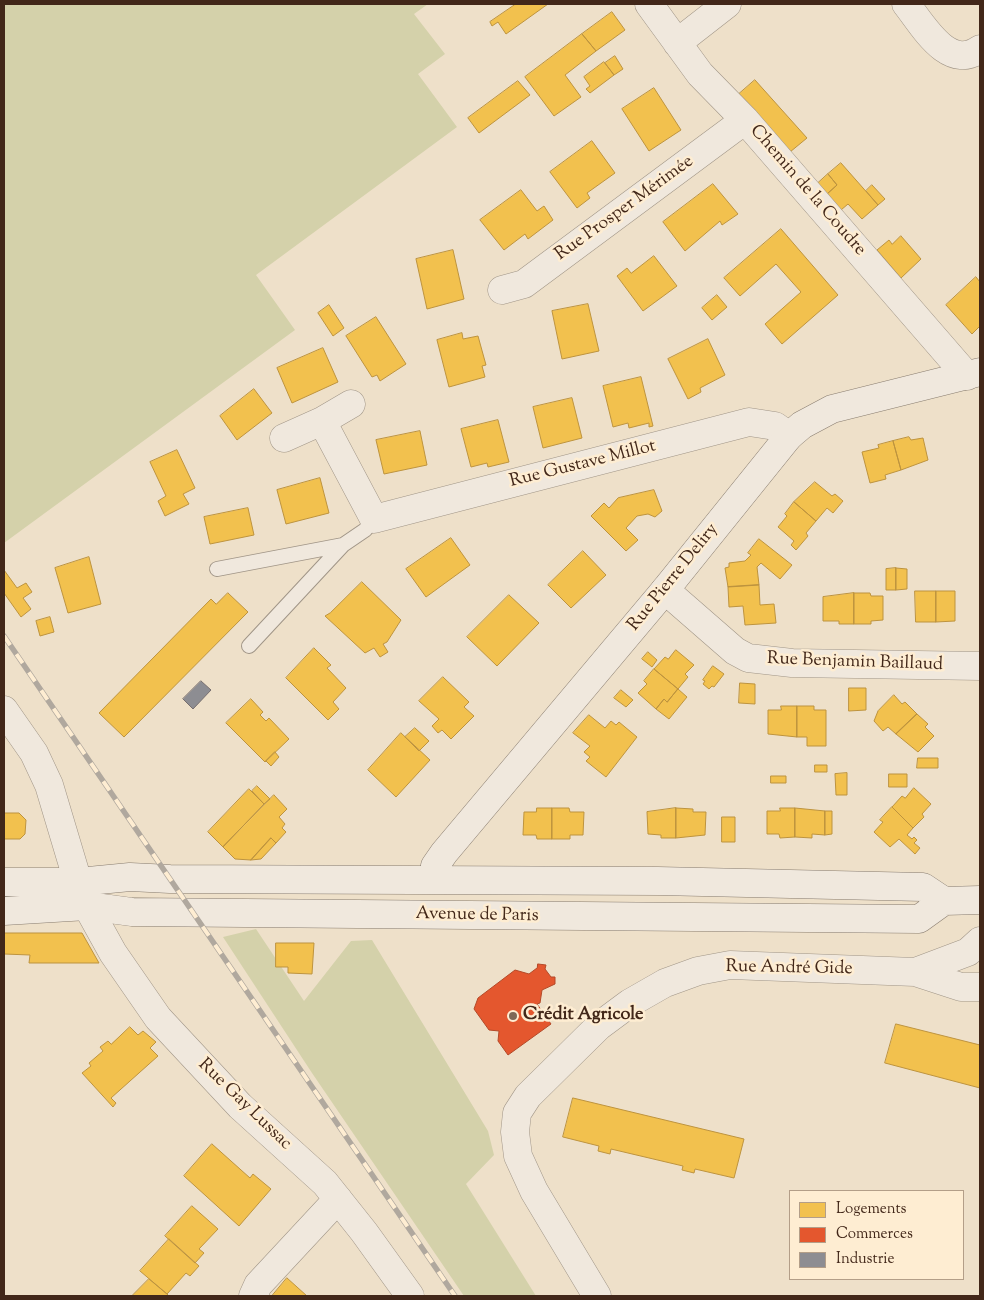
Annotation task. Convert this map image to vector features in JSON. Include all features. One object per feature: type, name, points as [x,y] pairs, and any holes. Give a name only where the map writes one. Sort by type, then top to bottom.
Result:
[{"type":"street","name":"Chemin de la Coudre","points":[[650,4],[700,74],[745,120],[974,374]]},
{"type":"street","points":[[677,43],[727,4]]},
{"type":"street","points":[[906,4],[942,48],[957,56],[980,49]]},
{"type":"street","name":"Rue Prosper Mérimée","points":[[502,290],[524,284],[745,120]]},
{"type":"street","name":"Rue Pierre Deliry","points":[[433,879],[435,866],[444,853],[665,590],[789,436],[802,426],[832,409],[974,374]]},
{"type":"street","points":[[284,438],[322,421],[351,404]]},
{"type":"street","points":[[322,421],[374,518]]},
{"type":"street","name":"Rue Gustave Millot","points":[[374,518],[749,422],[775,426],[789,436]]},
{"type":"street","name":"Rue Benjamin Baillaud","points":[[665,590],[735,652],[748,658],[792,663],[980,666]]},
{"type":"street","name":"Rue Gay Lussac","points":[[4,710],[34,753],[49,785],[83,894],[113,953],[158,1018],[240,1106],[299,1158],[338,1199],[410,1296]]},
{"type":"street","name":"Avenue de Paris","points":[[4,882],[83,894],[132,912],[919,919],[944,901],[923,886],[433,879],[170,879],[130,877],[83,894],[4,911]]},
{"type":"street","points":[[944,901],[980,900]]},
{"type":"street","name":"Rue André Gide","points":[[597,1296],[534,1191],[518,1156],[515,1132],[517,1113],[528,1096],[599,1026],[630,1002],[656,988],[698,971],[730,964],[915,972],[968,952],[980,941]]},
{"type":"street","points":[[915,972],[961,987],[980,987]]},
{"type":"street","points":[[253,1296],[258,1285],[338,1199]]},
{"type":"lane","points":[[250,646],[343,545],[365,530],[374,518]]},
{"type":"lane","points":[[217,570],[343,545]]},
{"type":"shaded area","points":[[4,4],[428,4],[414,14],[445,54],[418,74],[457,127],[256,275],[295,330],[4,543]]},
{"type":"shaded area","points":[[256,929],[304,1001],[351,941],[372,940],[488,1131],[494,1155],[466,1184],[536,1296],[464,1296],[312,1073],[223,937]]},
{"type":"building: Logements","points":[[516,4],[548,4],[506,34],[498,22],[492,26],[490,22]]},
{"type":"building: Logements","points":[[612,12],[625,30],[596,51],[582,34]]},
{"type":"building: Logements","points":[[582,34],[596,51],[565,75],[581,97],[554,116],[525,77]]},
{"type":"building: Logements","points":[[615,56],[623,69],[614,75],[605,63]]},
{"type":"building: Logements","points":[[604,62],[614,75],[590,93],[586,89],[590,86],[584,77]]},
{"type":"building: Logements","points":[[755,80],[807,138],[790,152],[739,94]]},
{"type":"building: Logements","points":[[518,81],[530,95],[479,133],[468,118]]},
{"type":"building: Logements","points":[[654,88],[681,130],[649,151],[622,109]]},
{"type":"building: Logements","points":[[592,141],[615,173],[587,193],[590,198],[577,208],[550,172]]},
{"type":"building: Logements","points":[[841,163],[878,205],[862,219],[848,204],[841,210],[827,194],[837,185],[828,174]]},
{"type":"building: Logements","points":[[828,174],[837,185],[827,194],[817,184]]},
{"type":"building: Logements","points":[[713,184],[738,214],[722,225],[720,221],[685,251],[663,222]]},
{"type":"building: Logements","points":[[872,185],[885,199],[878,205],[866,191]]},
{"type":"building: Logements","points":[[521,190],[537,211],[544,206],[553,220],[528,239],[525,234],[504,250],[480,220]]},
{"type":"building: Logements","points":[[781,229],[838,295],[782,344],[765,324],[801,292],[776,264],[740,296],[724,278]]},
{"type":"building: Logements","points":[[901,236],[921,259],[901,278],[877,250],[889,240],[892,244]]},
{"type":"building: Logements","points":[[453,250],[464,299],[427,309],[416,259]]},
{"type":"building: Logements","points":[[654,256],[677,286],[643,311],[617,276],[627,268],[631,273]]},
{"type":"building: Logements","points":[[976,277],[980,282],[980,326],[972,334],[946,305]]},
{"type":"building: Logements","points":[[717,295],[727,307],[712,320],[702,308]]},
{"type":"building: Logements","points":[[588,304],[599,351],[562,359],[552,311]]},
{"type":"building: Logements","points":[[329,305],[344,328],[333,336],[318,313]]},
{"type":"building: Logements","points":[[376,317],[406,364],[380,381],[377,375],[372,377],[346,336]]},
{"type":"building: Logements","points":[[462,333],[463,339],[478,336],[486,365],[482,366],[485,377],[449,387],[437,340]]},
{"type":"building: Logements","points":[[708,339],[725,375],[700,388],[701,392],[688,399],[668,359]]},
{"type":"building: Logements","points":[[323,348],[338,382],[292,403],[277,368]]},
{"type":"building: Logements","points":[[641,377],[653,426],[649,427],[649,423],[629,428],[628,423],[613,427],[603,386]]},
{"type":"building: Logements","points":[[254,389],[272,413],[237,440],[220,416]]},
{"type":"building: Logements","points":[[572,398],[582,438],[543,448],[533,407]]},
{"type":"building: Logements","points":[[498,420],[509,462],[488,467],[487,463],[471,467],[461,429]]},
{"type":"building: Logements","points":[[420,431],[427,465],[384,474],[376,440]]},
{"type":"building: Logements","points":[[909,437],[911,440],[923,438],[928,460],[901,470],[893,441]]},
{"type":"building: Logements","points":[[893,441],[901,470],[885,475],[886,479],[870,483],[862,452],[879,448],[878,445]]},
{"type":"building: Logements","points":[[177,450],[195,488],[183,494],[189,504],[165,516],[158,501],[166,496],[150,462]]},
{"type":"building: Logements","points":[[320,478],[329,513],[286,524],[277,490]]},
{"type":"building: Logements","points":[[815,482],[832,496],[835,494],[843,501],[833,513],[827,508],[816,521],[794,502]]},
{"type":"building: Logements","points":[[654,490],[662,511],[655,517],[648,514],[637,516],[626,528],[638,540],[626,551],[591,516],[604,503],[609,508],[618,498]]},
{"type":"building: Logements","points":[[794,502],[816,521],[806,533],[808,536],[796,550],[791,545],[794,541],[778,527],[787,516],[785,514]]},
{"type":"building: Logements","points":[[248,508],[254,535],[210,544],[204,517]]},
{"type":"building: Logements","points":[[451,538],[470,565],[426,597],[406,569]]},
{"type":"building: Logements","points":[[759,539],[792,565],[780,579],[761,563],[757,567],[759,585],[728,587],[725,568],[729,567],[729,563],[745,561],[751,555],[748,553]]},
{"type":"building: Logements","points":[[583,551],[606,575],[571,608],[548,585]]},
{"type":"building: Logements","points":[[89,557],[101,604],[68,613],[55,568]]},
{"type":"building: Logements","points":[[896,568],[896,590],[886,590],[886,569]]},
{"type":"building: Logements","points":[[896,568],[907,569],[907,589],[896,590]]},
{"type":"building: Logements","points":[[4,570],[17,588],[26,583],[32,592],[23,598],[31,609],[21,617],[4,593]]},
{"type":"building: Logements","points":[[362,582],[401,620],[387,642],[383,644],[388,652],[380,657],[374,648],[365,653],[325,616]]},
{"type":"building: Logements","points":[[759,585],[760,605],[774,604],[776,623],[745,625],[743,606],[729,607],[728,587]]},
{"type":"building: Logements","points":[[915,591],[936,591],[936,622],[916,622]]},
{"type":"building: Logements","points":[[936,591],[955,591],[955,621],[936,622]]},
{"type":"building: Logements","points":[[228,593],[248,612],[124,737],[99,713],[211,599],[216,604]]},
{"type":"building: Logements","points":[[854,593],[870,593],[871,596],[883,596],[883,620],[871,621],[871,624],[854,624]]},
{"type":"building: Logements","points":[[854,593],[854,624],[839,624],[839,621],[823,621],[823,597]]},
{"type":"building: Logements","points":[[509,595],[539,623],[497,666],[467,637]]},
{"type":"building: Logements","points":[[50,617],[54,632],[40,636],[36,621]]},
{"type":"building: Logements","points":[[314,648],[331,665],[327,668],[346,688],[333,702],[339,709],[328,720],[286,678]]},
{"type":"building: Logements","points":[[676,650],[694,665],[685,674],[688,677],[678,689],[654,669],[665,657],[668,659]]},
{"type":"building: Logements","points":[[648,652],[657,660],[652,667],[642,659]]},
{"type":"building: Logements","points":[[713,666],[724,674],[714,687],[712,686],[709,689],[703,684],[705,681],[703,680]]},
{"type":"building: Logements","points":[[654,669],[678,689],[667,702],[664,699],[656,709],[638,693],[647,684],[644,681]]},
{"type":"building: Logements","points":[[443,677],[469,702],[464,707],[474,716],[451,739],[442,730],[438,733],[432,726],[439,719],[419,701]]},
{"type":"building: Logements","points":[[740,683],[755,684],[755,704],[739,703]]},
{"type":"building: Logements","points":[[849,688],[866,688],[866,710],[849,711]]},
{"type":"building: Logements","points":[[678,689],[687,697],[669,719],[656,709],[664,699],[667,702]]},
{"type":"building: Logements","points":[[621,690],[633,700],[626,707],[614,698]]},
{"type":"building: Logements","points":[[894,695],[902,704],[905,702],[917,714],[896,734],[888,727],[883,731],[874,721],[878,711]]},
{"type":"building: Logements","points":[[251,699],[263,712],[260,715],[266,721],[269,718],[289,739],[265,762],[226,723]]},
{"type":"building: Logements","points":[[781,706],[797,706],[797,737],[768,734],[768,710],[781,710]]},
{"type":"building: Logements","points":[[797,706],[814,706],[814,710],[826,710],[826,746],[807,746],[807,737],[797,737]]},
{"type":"building: Logements","points":[[917,714],[928,724],[925,727],[934,736],[918,752],[896,734]]},
{"type":"building: Logements","points":[[589,715],[605,728],[611,721],[616,725],[619,722],[637,737],[606,777],[586,761],[590,757],[584,752],[590,746],[573,733]]},
{"type":"building: Logements","points":[[415,728],[429,741],[419,751],[405,737]]},
{"type":"building: Logements","points":[[401,733],[430,760],[396,797],[368,770]]},
{"type":"building: Logements","points":[[275,752],[279,757],[271,766],[266,761]]},
{"type":"building: Logements","points":[[918,758],[938,758],[938,768],[917,768]]},
{"type":"building: Logements","points":[[815,765],[827,765],[827,772],[815,772]]},
{"type":"building: Logements","points":[[847,773],[847,795],[836,795],[835,774]]},
{"type":"building: Logements","points":[[889,774],[907,774],[907,787],[889,787]]},
{"type":"building: Logements","points":[[771,776],[786,776],[786,783],[771,783]]},
{"type":"building: Logements","points":[[257,786],[270,799],[264,804],[252,791]]},
{"type":"building: Logements","points":[[914,788],[931,804],[922,814],[924,817],[913,828],[892,807],[902,796],[905,798]]},
{"type":"building: Logements","points":[[249,789],[264,804],[223,847],[208,832]]},
{"type":"building: Logements","points":[[274,795],[287,809],[279,817],[285,824],[282,828],[286,832],[276,843],[271,838],[251,860],[235,859],[223,847]]},
{"type":"building: Logements","points":[[892,807],[913,828],[907,835],[917,840],[914,843],[920,848],[915,854],[899,839],[890,847],[874,832],[883,822],[880,820]]},
{"type":"building: Logements","points":[[537,808],[552,808],[552,839],[537,839],[536,835],[523,835],[524,812],[536,812]]},
{"type":"building: Logements","points":[[552,808],[569,808],[570,812],[584,812],[583,835],[570,835],[570,839],[552,839]]},
{"type":"building: Logements","points":[[676,808],[693,809],[693,812],[706,812],[705,835],[676,838]]},
{"type":"building: Logements","points":[[676,808],[676,838],[661,838],[661,835],[648,834],[647,812]]},
{"type":"building: Logements","points":[[780,808],[795,808],[795,837],[780,838],[779,834],[767,834],[767,811],[780,811]]},
{"type":"building: Logements","points":[[795,808],[825,811],[825,835],[812,834],[812,838],[795,837]]},
{"type":"building: Logements","points":[[825,811],[832,811],[832,834],[825,835]]},
{"type":"building: Logements","points":[[4,813],[19,813],[26,820],[25,834],[20,839],[4,839]]},
{"type":"building: Logements","points":[[722,817],[735,817],[735,842],[722,842]]},
{"type":"building: Logements","points":[[271,838],[276,843],[261,859],[251,860]]},
{"type":"building: Logements","points":[[4,933],[82,933],[99,963],[29,963],[30,955],[4,954]]},
{"type":"building: Logements","points":[[276,943],[314,943],[312,974],[288,973],[288,967],[276,967]]},
{"type":"building: Logements","points":[[896,1024],[980,1045],[980,1088],[885,1063]]},
{"type":"building: Logements","points":[[130,1027],[138,1035],[143,1031],[156,1042],[150,1048],[158,1056],[111,1098],[116,1103],[113,1107],[82,1073],[91,1066],[89,1063],[103,1051],[100,1047],[108,1041],[111,1044]]},
{"type":"building: Logements","points":[[573,1098],[744,1139],[734,1178],[695,1169],[694,1173],[682,1170],[683,1166],[611,1149],[610,1154],[598,1151],[599,1146],[563,1137]]},
{"type":"building: Logements","points":[[212,1144],[250,1178],[253,1174],[271,1189],[239,1226],[184,1176]]},
{"type":"building: Logements","points":[[192,1206],[218,1229],[199,1249],[204,1253],[195,1263],[165,1236]]},
{"type":"building: Logements","points":[[169,1239],[199,1266],[190,1276],[186,1273],[167,1294],[140,1271]]},
{"type":"building: Logements","points":[[287,1278],[307,1296],[272,1296]]},
{"type":"building: Logements","points":[[149,1279],[167,1294],[169,1296],[132,1296]]},
{"type":"building: Commerces","name":"Crédit Agricole","points":[[538,964],[546,965],[545,969],[551,977],[555,977],[555,984],[542,990],[540,1003],[537,1004],[551,1024],[508,1055],[498,1041],[499,1031],[489,1030],[474,1009],[478,998],[515,970],[529,974],[537,968]]},
{"type":"building: Industrie","points":[[201,681],[211,690],[193,709],[183,699]]},
{"type":"railway","points":[[4,636],[455,1296]]},
{"type":"place","name":"Crédit Agricole","points":[[513,1016]]}]
